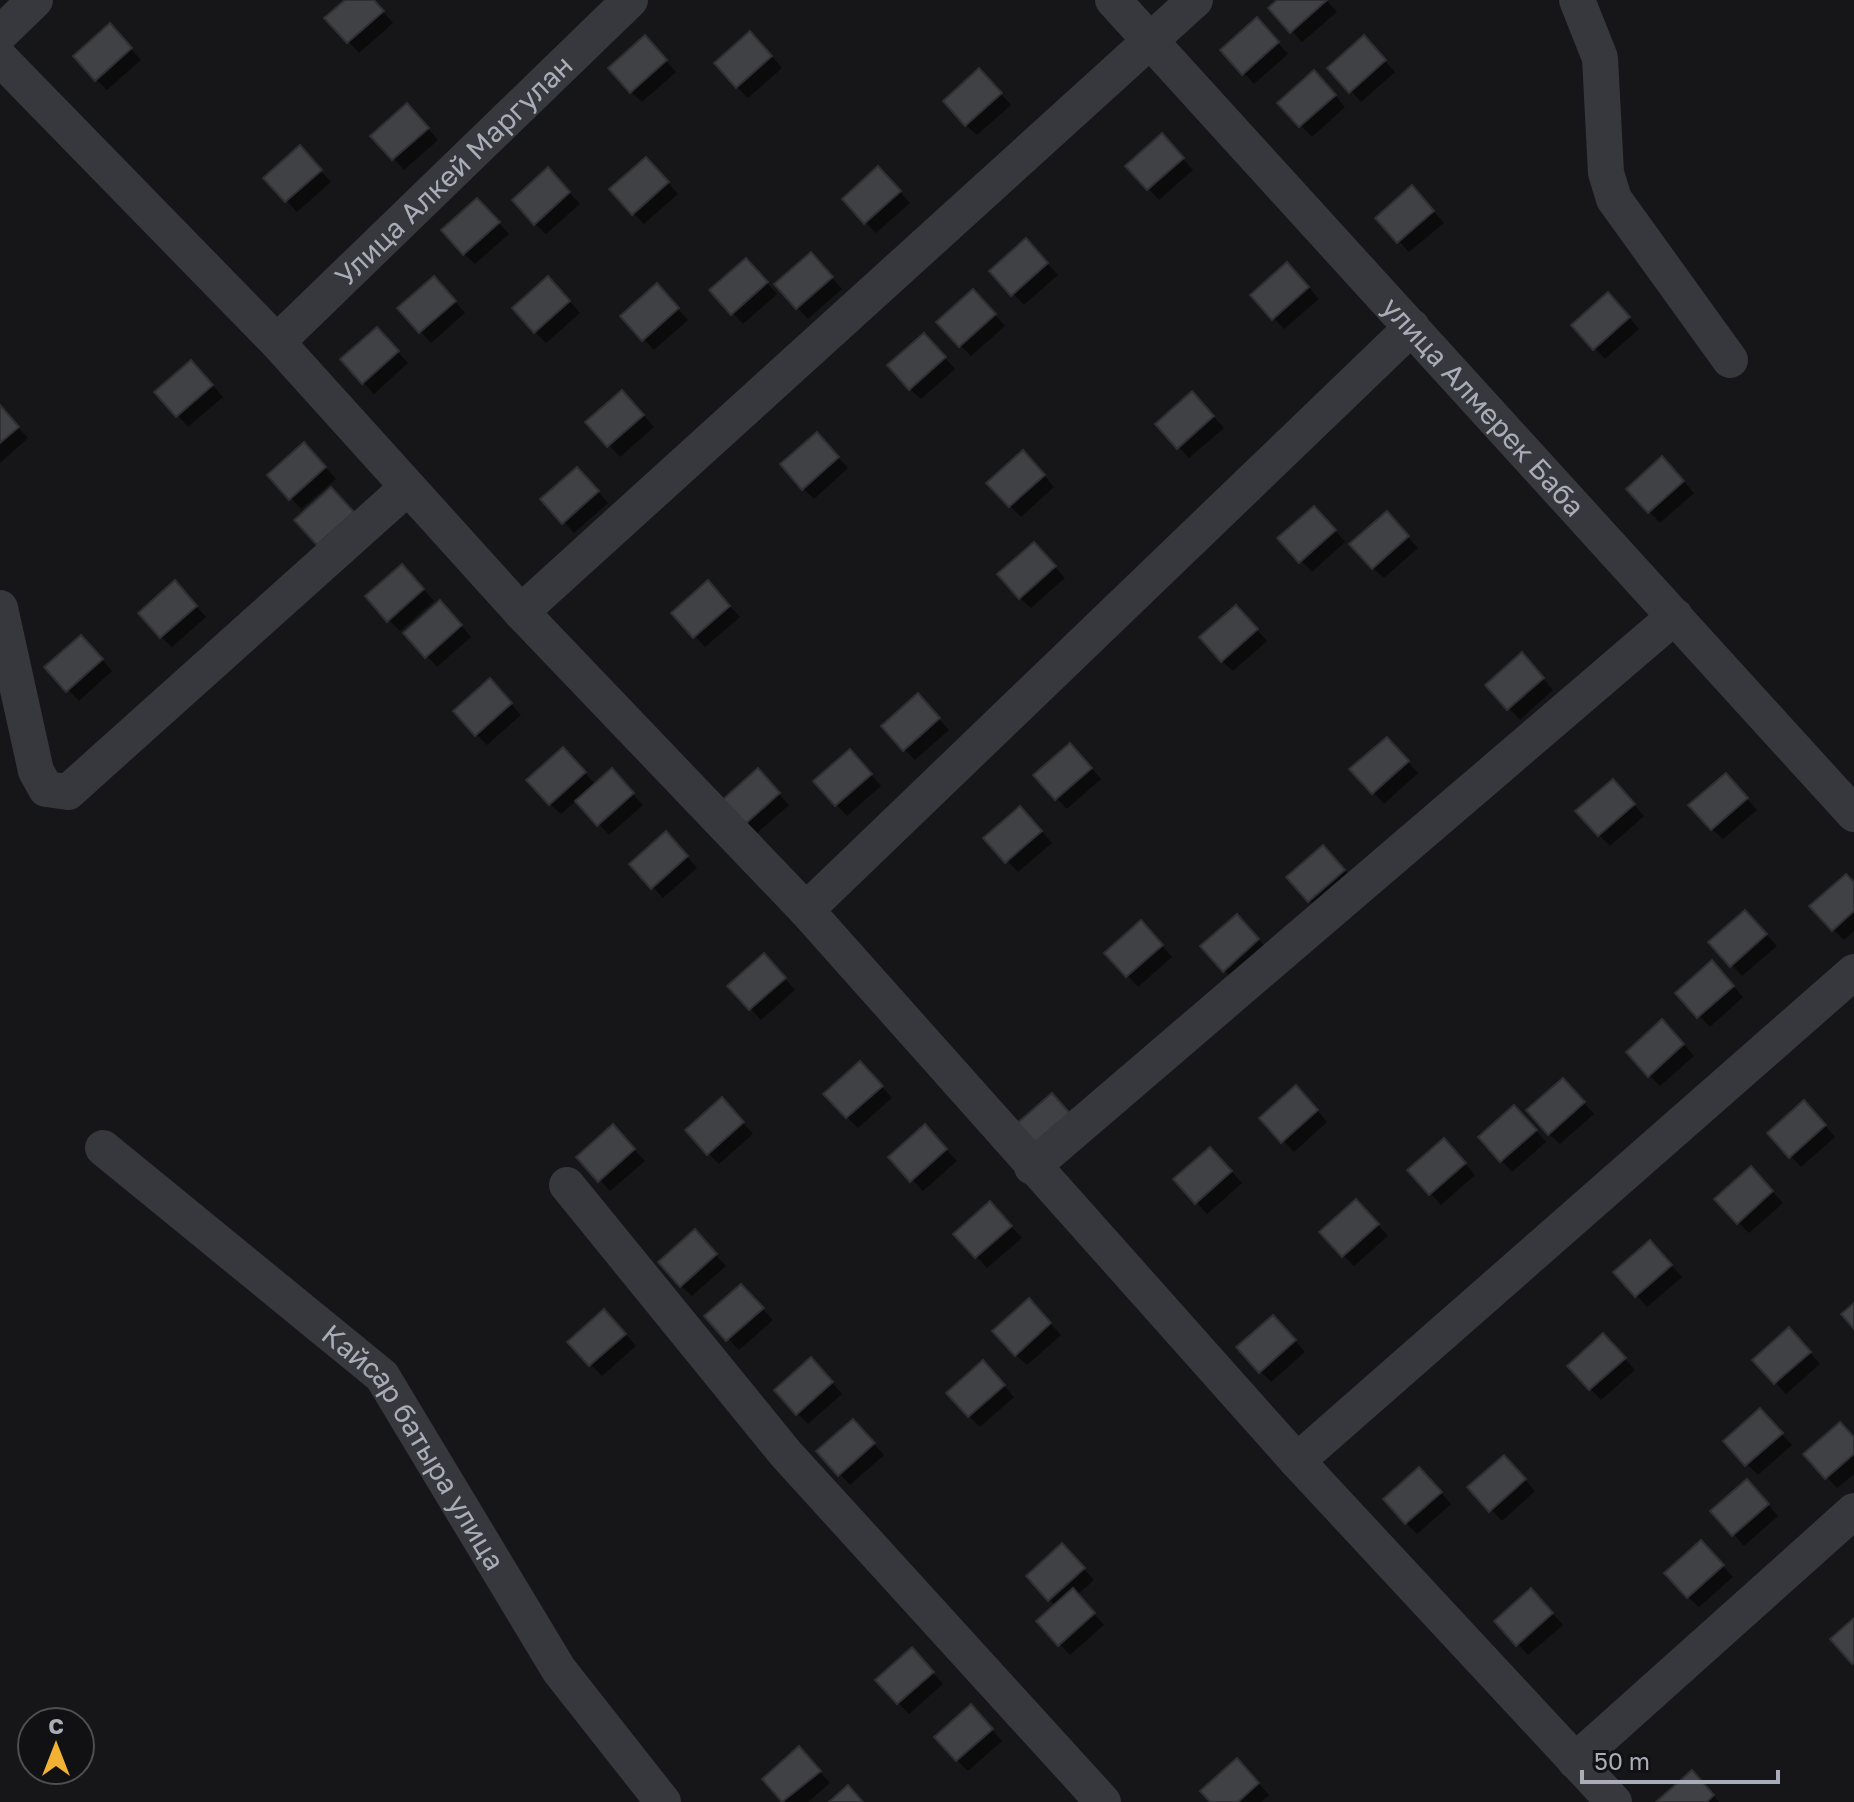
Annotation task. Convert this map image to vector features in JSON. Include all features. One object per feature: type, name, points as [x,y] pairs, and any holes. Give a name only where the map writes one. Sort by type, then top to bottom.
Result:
[{"type":"street","points":[[0,34],[35,0]]},
{"type":"street","name":"Улица Алкей Маргулан","points":[[277,342],[630,0]]},
{"type":"street","name":"улица Алмерек Баба","points":[[1113,0],[1854,814]]},
{"type":"street","points":[[521,612],[1195,0]]},
{"type":"street","points":[[1577,0],[1600,58],[1606,173],[1614,199],[1730,360]]},
{"type":"street","points":[[0,58],[277,342],[521,612],[806,910],[1297,1461],[1614,1802]]},
{"type":"street","points":[[806,910],[1412,327]]},
{"type":"street","points":[[0,608],[36,771],[46,789],[68,792],[408,487]]},
{"type":"street","points":[[1032,1167],[1675,616]]},
{"type":"street","points":[[1297,1461],[1854,972]]},
{"type":"street","name":"Кайсар батыра улица","points":[[103,1148],[382,1376],[559,1670],[663,1802]]},
{"type":"street","points":[[567,1185],[786,1454],[1103,1802]]},
{"type":"street","points":[[1575,1761],[1854,1511]]},
{"type":"building","points":[[345,0],[374,0],[384,11],[347,43],[324,18]]},
{"type":"building","points":[[1277,0],[1327,0],[1290,33],[1268,8]]},
{"type":"building","points":[[1257,17],[1279,42],[1242,75],[1220,50]]},
{"type":"building","points":[[110,23],[132,48],[95,81],[73,56]]},
{"type":"building","points":[[750,31],[772,56],[736,88],[714,63]]},
{"type":"building","points":[[645,35],[667,60],[630,93],[608,68]]},
{"type":"building","points":[[1364,35],[1386,60],[1349,93],[1327,68]]},
{"type":"building","points":[[979,68],[1002,93],[965,126],[943,101]]},
{"type":"building","points":[[1314,70],[1336,95],[1299,127],[1277,103]]},
{"type":"building","points":[[407,103],[429,128],[392,160],[370,136]]},
{"type":"building","points":[[1162,133],[1184,158],[1147,190],[1125,166]]},
{"type":"building","points":[[300,145],[322,170],[285,202],[263,178]]},
{"type":"building","points":[[646,157],[669,182],[632,215],[609,189]]},
{"type":"building","points":[[878,166],[901,191],[864,224],[842,199]]},
{"type":"building","points":[[548,167],[570,192],[534,225],[512,200]]},
{"type":"building","points":[[1412,185],[1434,211],[1397,243],[1375,218]]},
{"type":"building","points":[[477,198],[500,222],[463,255],[441,230]]},
{"type":"building","points":[[1026,238],[1048,263],[1011,296],[989,271]]},
{"type":"building","points":[[811,252],[833,277],[796,309],[774,284]]},
{"type":"building","points":[[746,258],[768,282],[731,315],[709,290]]},
{"type":"building","points":[[1287,262],[1309,287],[1272,320],[1250,295]]},
{"type":"building","points":[[434,276],[456,301],[419,333],[397,308]]},
{"type":"building","points":[[548,276],[570,301],[534,333],[512,308]]},
{"type":"building","points":[[657,283],[679,308],[642,341],[620,316]]},
{"type":"building","points":[[973,289],[996,314],[959,347],[936,322]]},
{"type":"building","points":[[1608,292],[1630,317],[1593,350],[1571,325]]},
{"type":"building","points":[[377,327],[399,351],[362,384],[340,359]]},
{"type":"building","points":[[924,333],[946,357],[909,390],[887,365]]},
{"type":"building","points":[[191,360],[213,385],[176,417],[154,392]]},
{"type":"building","points":[[622,390],[644,415],[607,447],[585,422]]},
{"type":"building","points":[[1192,391],[1214,416],[1177,449],[1155,424]]},
{"type":"building","points":[[0,405],[19,427],[0,443]]},
{"type":"building","points":[[817,432],[839,457],[802,490],[780,464]]},
{"type":"building","points":[[304,442],[326,467],[289,500],[267,475]]},
{"type":"building","points":[[1023,450],[1045,475],[1009,507],[986,483]]},
{"type":"building","points":[[1662,456],[1684,481],[1648,513],[1626,489]]},
{"type":"building","points":[[577,467],[599,491],[562,524],[540,499]]},
{"type":"building","points":[[331,487],[354,512],[317,545],[294,520]]},
{"type":"building","points":[[1314,506],[1336,530],[1299,563],[1277,538]]},
{"type":"building","points":[[1387,511],[1409,536],[1372,569],[1349,544]]},
{"type":"building","points":[[1034,542],[1056,566],[1019,599],[997,574]]},
{"type":"building","points":[[402,564],[424,589],[387,622],[365,596]]},
{"type":"building","points":[[175,580],[197,606],[160,638],[138,613]]},
{"type":"building","points":[[708,580],[730,606],[693,638],[671,613]]},
{"type":"building","points":[[440,600],[462,625],[425,658],[403,633]]},
{"type":"building","points":[[1236,605],[1258,629],[1221,662],[1199,637]]},
{"type":"building","points":[[81,635],[103,659],[66,692],[44,667]]},
{"type":"building","points":[[1522,652],[1544,678],[1507,710],[1485,685]]},
{"type":"building","points":[[490,678],[512,703],[475,736],[453,711]]},
{"type":"building","points":[[918,693],[940,718],[903,751],[881,726]]},
{"type":"building","points":[[1387,737],[1409,761],[1372,794],[1349,769]]},
{"type":"building","points":[[1070,743],[1092,768],[1055,800],[1033,775]]},
{"type":"building","points":[[563,747],[586,772],[549,805],[526,780]]},
{"type":"building","points":[[850,749],[872,774],[835,806],[813,781]]},
{"type":"building","points":[[612,768],[634,793],[597,826],[575,801]]},
{"type":"building","points":[[758,768],[780,793],[743,826],[721,801]]},
{"type":"building","points":[[1726,773],[1748,798],[1711,830],[1688,805]]},
{"type":"building","points":[[1613,779],[1635,804],[1598,836],[1575,811]]},
{"type":"building","points":[[1020,806],[1042,831],[1005,863],[983,838]]},
{"type":"building","points":[[666,831],[688,856],[651,889],[629,864]]},
{"type":"building","points":[[1323,845],[1345,870],[1308,902],[1286,877]]},
{"type":"building","points":[[1846,874],[1854,882],[1854,911],[1832,931],[1809,906]]},
{"type":"building","points":[[1745,910],[1767,934],[1730,967],[1708,942]]},
{"type":"building","points":[[1237,914],[1259,939],[1223,972],[1200,946]]},
{"type":"building","points":[[1141,920],[1163,945],[1126,977],[1104,953]]},
{"type":"building","points":[[764,953],[786,978],[749,1010],[727,986]]},
{"type":"building","points":[[1712,960],[1734,986],[1697,1018],[1675,993]]},
{"type":"building","points":[[1662,1019],[1684,1044],[1648,1077],[1626,1052]]},
{"type":"building","points":[[860,1061],[883,1086],[846,1118],[823,1094]]},
{"type":"building","points":[[1563,1078],[1585,1102],[1548,1135],[1526,1110]]},
{"type":"building","points":[[1296,1085],[1318,1110],[1281,1143],[1259,1118]]},
{"type":"building","points":[[1052,1093],[1074,1118],[1037,1150],[1015,1125]]},
{"type":"building","points":[[722,1097],[744,1122],[707,1155],[685,1130]]},
{"type":"building","points":[[1804,1100],[1826,1125],[1789,1158],[1767,1133]]},
{"type":"building","points":[[1514,1105],[1537,1130],[1500,1162],[1478,1137]]},
{"type":"building","points":[[613,1124],[635,1149],[598,1182],[576,1157]]},
{"type":"building","points":[[925,1124],[947,1149],[910,1182],[888,1157]]},
{"type":"building","points":[[1444,1138],[1466,1163],[1429,1195],[1407,1170]]},
{"type":"building","points":[[1210,1147],[1232,1171],[1195,1204],[1173,1179]]},
{"type":"building","points":[[1751,1166],[1773,1191],[1737,1224],[1714,1199]]},
{"type":"building","points":[[1356,1199],[1379,1224],[1342,1257],[1319,1232]]},
{"type":"building","points":[[990,1201],[1012,1226],[975,1258],[953,1234]]},
{"type":"building","points":[[695,1229],[717,1254],[680,1287],[658,1262]]},
{"type":"building","points":[[1650,1240],[1672,1265],[1635,1297],[1613,1272]]},
{"type":"building","points":[[741,1284],[764,1308],[726,1341],[704,1316]]},
{"type":"building","points":[[1029,1298],[1051,1323],[1015,1356],[992,1331]]},
{"type":"building","points":[[1854,1303],[1854,1329],[1841,1314]]},
{"type":"building","points":[[604,1309],[626,1334],[589,1366],[567,1342]]},
{"type":"building","points":[[1273,1315],[1296,1340],[1259,1373],[1236,1347]]},
{"type":"building","points":[[1789,1327],[1811,1352],[1774,1384],[1752,1360]]},
{"type":"building","points":[[1603,1333],[1626,1358],[1589,1390],[1567,1366]]},
{"type":"building","points":[[811,1357],[833,1382],[796,1415],[774,1390]]},
{"type":"building","points":[[983,1360],[1005,1385],[968,1417],[946,1393]]},
{"type":"building","points":[[1760,1408],[1783,1433],[1745,1466],[1723,1441]]},
{"type":"building","points":[[853,1419],[875,1443],[838,1476],[816,1451]]},
{"type":"building","points":[[1840,1422],[1854,1437],[1854,1454],[1825,1479],[1803,1454]]},
{"type":"building","points":[[1504,1455],[1526,1479],[1489,1512],[1467,1487]]},
{"type":"building","points":[[1419,1467],[1442,1492],[1405,1524],[1383,1499]]},
{"type":"building","points":[[1747,1479],[1769,1504],[1732,1536],[1710,1511]]},
{"type":"building","points":[[1701,1540],[1724,1565],[1687,1598],[1664,1573]]},
{"type":"building","points":[[1062,1543],[1085,1568],[1048,1601],[1026,1576]]},
{"type":"building","points":[[1073,1588],[1095,1613],[1058,1646],[1036,1621]]},
{"type":"building","points":[[1531,1588],[1553,1613],[1516,1646],[1494,1621]]},
{"type":"building","points":[[1854,1618],[1854,1663],[1852,1664],[1830,1639]]},
{"type":"building","points":[[912,1647],[934,1672],[897,1704],[875,1680]]},
{"type":"building","points":[[971,1704],[993,1729],[956,1761],[934,1737]]},
{"type":"building","points":[[799,1746],[821,1771],[782,1802],[762,1779]]},
{"type":"building","points":[[1237,1758],[1259,1783],[1238,1802],[1210,1802],[1200,1791]]},
{"type":"building","points":[[1692,1770],[1714,1795],[1707,1802],[1656,1802]]},
{"type":"building","points":[[848,1785],[863,1802],[829,1802]]}]
